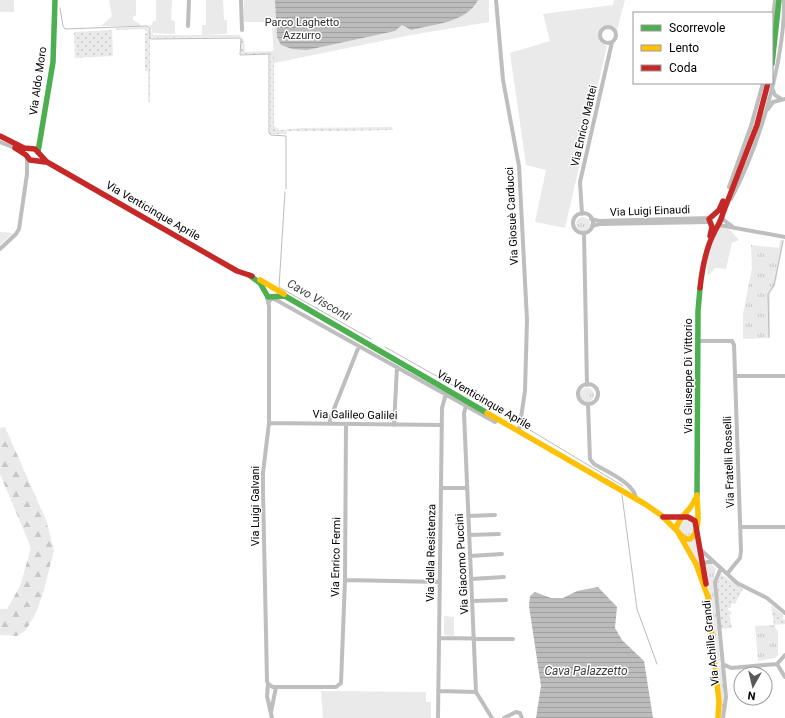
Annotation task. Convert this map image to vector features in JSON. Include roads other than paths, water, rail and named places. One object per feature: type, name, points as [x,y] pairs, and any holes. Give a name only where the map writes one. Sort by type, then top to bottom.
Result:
[{"type":"main road","name":"Via Aldo Moro","points":[[36,157],[53,62],[55,0]]},
{"type":"main road","points":[[773,56],[779,10],[777,0]]},
{"type":"main road","name":"Via Giuseppe Di Vittorio","points":[[713,222],[721,218],[757,125],[770,85]]},
{"type":"main road","points":[[1,139],[15,148],[36,157]]},
{"type":"main road","points":[[1,139],[36,157]]},
{"type":"main road","name":"Via Aldo Moro","points":[[28,153],[38,140]]},
{"type":"main road","name":"Via Venticinque Aprile","points":[[36,157],[237,271],[249,275],[273,287],[294,302]]},
{"type":"main road","name":"Via Giuseppe Di Vittorio","points":[[682,518],[692,509],[696,497],[696,309],[702,260],[713,222],[740,166]]},
{"type":"main road","points":[[713,222],[718,215],[721,218]]},
{"type":"main road","name":"Via Giuseppe Di Vittorio","points":[[697,528],[698,311],[701,280],[710,245],[713,222]]},
{"type":"main road","name":"Via Venticinque Aprile","points":[[249,275],[263,288]]},
{"type":"main road","points":[[273,287],[277,293],[271,297],[263,288],[273,287]]},
{"type":"main road","name":"Via Venticinque Aprile","points":[[271,297],[282,295],[496,421],[519,431],[636,498],[663,516],[672,519],[682,518]]},
{"type":"main road","name":"Via Venticinque Aprile","points":[[663,516],[678,534]]},
{"type":"main road","points":[[682,518],[692,518],[696,522],[697,528],[695,534],[690,538],[685,538],[678,534],[676,526],[682,518]]},
{"type":"main road","name":"Via Achille Grandi","points":[[697,528],[709,600],[718,718]]},
{"type":"main road","name":"Via Achille Grandi","points":[[678,534],[696,564],[709,600]]},
{"type":"street","points":[[188,26],[189,0]]},
{"type":"street","points":[[241,0],[242,30]]},
{"type":"street","name":"Via Giosuè Carducci","points":[[496,0],[503,80],[519,166],[527,320],[525,385],[519,431]]},
{"type":"street","points":[[773,22],[777,0]]},
{"type":"street","name":"Via Giuseppe Di Vittorio","points":[[773,72],[781,37],[784,0]]},
{"type":"street","name":"Via Enrico Mattei","points":[[584,233],[575,230],[573,224],[577,216],[582,214],[580,182],[612,42]]},
{"type":"street","name":"Via Giuseppe Di Vittorio","points":[[729,187],[751,126],[763,84]]},
{"type":"street","points":[[770,85],[775,95],[784,99]]},
{"type":"street","name":"Via Giuseppe Di Vittorio","points":[[725,208],[732,196],[764,118],[770,85]]},
{"type":"street","points":[[764,118],[773,102],[784,99]]},
{"type":"street","points":[[0,249],[16,234],[19,229],[27,174],[28,153]]},
{"type":"street","points":[[27,174],[36,157]]},
{"type":"street","points":[[582,214],[588,215],[591,219],[592,226],[589,231],[584,233],[587,385]]},
{"type":"street","points":[[721,218],[737,229]]},
{"type":"street","name":"Via Luigi Einaudi","points":[[591,219],[598,222],[713,222]]},
{"type":"street","points":[[713,222],[737,229],[785,237]]},
{"type":"street","name":"Via Luigi Einaudi","points":[[592,226],[598,224],[713,222]]},
{"type":"street","points":[[271,297],[397,367],[446,392],[452,399],[467,404]]},
{"type":"street","name":"Via Luigi Galvani","points":[[271,297],[268,304],[269,423],[263,473],[270,685],[267,691],[267,702],[271,716]]},
{"type":"street","name":"Via Fratelli Rosselli","points":[[698,341],[732,340],[734,345],[741,554],[727,574]]},
{"type":"street","points":[[330,424],[330,420],[359,346]]},
{"type":"street","points":[[394,425],[397,367]]},
{"type":"street","points":[[736,376],[785,376]]},
{"type":"street","points":[[587,385],[594,387],[597,394],[595,401],[588,404],[580,401],[578,396],[580,388],[587,385]]},
{"type":"street","name":"Via della Resistenza","points":[[438,718],[442,408],[446,392]]},
{"type":"street","points":[[442,408],[447,400],[452,399]]},
{"type":"street","name":"Via Giacomo Puccini","points":[[467,404],[464,413],[476,692],[492,718]]},
{"type":"street","points":[[588,404],[590,459],[594,464],[630,486],[635,493],[636,498]]},
{"type":"street","name":"Via Galileo Galilei","points":[[269,423],[442,425]]},
{"type":"street","name":"Via Enrico Fermi","points":[[276,687],[336,688],[340,686],[342,680],[346,424]]},
{"type":"street","points":[[441,488],[467,488]]},
{"type":"street","points":[[468,516],[496,515]]},
{"type":"street","points":[[741,527],[785,527]]},
{"type":"street","points":[[469,535],[499,534]]},
{"type":"street","points":[[701,550],[740,585],[770,600],[785,613]]},
{"type":"street","points":[[470,556],[502,554]]},
{"type":"street","points":[[696,564],[704,564],[708,561],[713,562]]},
{"type":"street","name":"Via Achille Grandi","points":[[721,568],[714,582],[726,696],[723,718]]},
{"type":"street","points":[[471,579],[504,577]]},
{"type":"street","points":[[344,580],[440,582]]},
{"type":"street","points":[[472,601],[506,600]]},
{"type":"street","points":[[439,638],[513,639]]},
{"type":"street","points":[[715,663],[723,663],[726,667],[731,668],[777,664],[785,655]]},
{"type":"street","points":[[777,664],[785,677]]},
{"type":"street","points":[[724,674],[731,668]]},
{"type":"street","points":[[270,685],[276,687]]},
{"type":"street","name":"Via Luigi Galvani","points":[[271,716],[276,687]]},
{"type":"street","points":[[267,691],[269,694],[274,693]]},
{"type":"street","points":[[438,691],[476,692]]},
{"type":"street","points":[[504,718],[518,712],[521,714],[522,718]]},
{"type":"water","name":"Parco Laghetto Azzurro","points":[[275,0],[478,0],[473,8],[466,14],[439,24],[411,30],[402,25],[395,31],[307,50],[292,49],[281,45],[277,37]]},
{"type":"water","name":"Cava Palazzetto","points":[[598,587],[617,607],[615,628],[622,640],[644,661],[653,718],[536,718],[541,686],[529,606],[530,596],[535,592],[551,598],[563,598],[577,591]]},
{"type":"waterway","points":[[60,8],[63,26],[65,29],[146,26],[150,28],[151,39],[239,38],[241,39],[240,55],[269,54],[269,133],[271,135],[286,136],[286,189]]},
{"type":"waterway","name":"Cavo Visconti","points":[[285,192],[279,287],[371,339]]},
{"type":"waterway","points":[[769,337],[768,294],[774,285],[783,241]]},
{"type":"waterway","points":[[385,347],[518,422]]},
{"type":"waterway","points":[[525,427],[623,486]]},
{"type":"waterway","points":[[622,495],[637,609],[657,664]]}]
